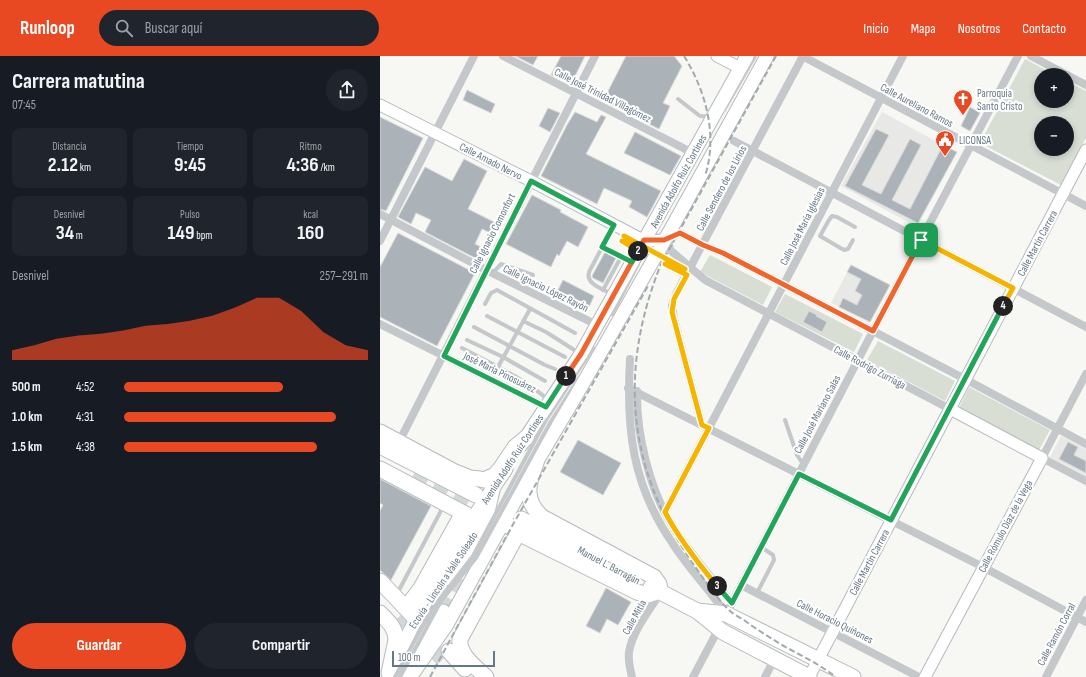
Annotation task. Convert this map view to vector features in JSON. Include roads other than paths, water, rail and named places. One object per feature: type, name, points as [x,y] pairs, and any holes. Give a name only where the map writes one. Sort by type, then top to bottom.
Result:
[{"type":"highway","points":[[380,432],[460,474],[470,478],[484,480],[495,474],[501,468],[515,447],[527,437]]},
{"type":"highway","points":[[380,446],[476,495]]},
{"type":"highway","points":[[380,458],[413,476]]},
{"type":"highway","points":[[536,462],[529,482],[529,492],[532,505],[538,514],[654,577],[659,584],[661,592]]},
{"type":"highway","points":[[380,469],[468,516],[421,588],[408,614]]},
{"type":"highway","points":[[450,578],[482,523],[487,512],[492,490]]},
{"type":"highway","points":[[504,522],[519,526],[638,592],[647,595],[661,592],[697,611],[719,628],[774,660],[809,677]]},
{"type":"highway","points":[[486,677],[462,652],[459,644],[460,639],[519,526]]},
{"type":"highway","points":[[380,581],[408,614]]},
{"type":"highway","points":[[380,594],[408,614]]},
{"type":"highway","points":[[697,611],[729,609],[853,677]]},
{"type":"highway","points":[[407,677],[417,652],[443,612]]},
{"type":"highway","points":[[380,613],[392,625],[396,635],[393,676]]},
{"type":"highway","points":[[460,677],[446,655],[473,677]]},
{"type":"main road","name":"Avenida Adolfo Ruíz Cortines","points":[[410,677],[446,626],[536,462],[577,394],[693,153],[745,72],[747,56]]},
{"type":"main road","name":"Avenida Adolfo Ruíz Cortines","points":[[468,516],[492,490],[548,404],[587,351],[608,292],[649,247],[766,56]]},
{"type":"main road","points":[[393,676],[408,614]]},
{"type":"street","points":[[380,241],[474,56]]},
{"type":"street","name":"Calle José Trinidad Villagómez","points":[[503,56],[693,153]]},
{"type":"street","name":"Calle Ignacio Comonfort","points":[[399,442],[489,272],[531,181],[595,56]]},
{"type":"street","points":[[717,56],[745,72]]},
{"type":"street","name":"Calle Aureliano Ramos","points":[[802,56],[1086,206]]},
{"type":"street","name":"Calle Sendero de los Lirios","points":[[705,426],[672,312],[674,299],[753,152],[802,56]]},
{"type":"street","name":"Calle José María Iglesias","points":[[665,512],[705,426],[769,314],[902,56]]},
{"type":"street","name":"Calle José Mariano Salas","points":[[693,677],[1018,56]]},
{"type":"street","points":[[1031,56],[1054,68]]},
{"type":"street","points":[[1074,79],[1086,85]]},
{"type":"street","name":"Calle Amado Nervo","points":[[380,105],[531,181],[614,225],[649,247]]},
{"type":"street","points":[[734,141],[1086,327]]},
{"type":"street","name":"Calle Martín Carrera","points":[[809,677],[1086,150]]},
{"type":"street","name":"Calle Ignacio López Rayón","points":[[380,214],[489,272],[597,325]]},
{"type":"street","points":[[649,247],[680,233],[784,284],[1086,444]]},
{"type":"street","name":"Calle Rodrigo Zurriaga","points":[[649,247],[670,250],[689,272],[1086,481]]},
{"type":"street","name":"José María Pinosuárez","points":[[380,324],[444,356],[548,404]]},
{"type":"street","points":[[630,359],[628,388],[629,416],[633,449],[644,489],[656,518],[673,546],[715,597],[729,609]]},
{"type":"street","name":"Calle Rómulo Díaz de la Vega","points":[[925,677],[1086,374]]},
{"type":"street","points":[[628,388],[637,391],[983,567],[1086,622]]},
{"type":"street","points":[[637,391],[639,429],[645,459],[654,486],[673,527],[729,609]]},
{"type":"street","name":"Calle Horacio Quiñones","points":[[741,585],[919,677]]},
{"type":"street","name":"Calle Mitla","points":[[632,677],[629,652],[632,642],[661,592]]},
{"type":"street","name":"Calle Ramón Corral","points":[[1046,677],[1086,600]]},
{"type":"street","points":[[765,677],[774,660]]},
{"type":"lane","points":[[678,99],[700,116],[717,117],[755,56]]},
{"type":"lane","points":[[745,72],[761,56]]},
{"type":"lane","points":[[820,236],[832,216],[837,217],[855,227]]},
{"type":"lane","points":[[608,292],[591,282],[587,276],[614,225]]},
{"type":"lane","points":[[811,232],[844,250],[848,249],[853,240]]},
{"type":"lane","points":[[602,247],[649,247]]},
{"type":"lane","points":[[612,314],[649,247]]},
{"type":"lane","points":[[616,317],[649,247]]},
{"type":"lane","points":[[489,272],[501,264],[533,275]]},
{"type":"lane","points":[[486,304],[491,293],[497,290],[575,333]]},
{"type":"lane","points":[[498,367],[530,309]]},
{"type":"lane","points":[[487,316],[565,356]]},
{"type":"lane","points":[[393,676],[439,605],[476,558],[587,351],[574,350],[546,332],[524,321]]},
{"type":"lane","points":[[474,327],[555,369]]},
{"type":"lane","points":[[466,340],[545,381]]},
{"type":"lane","points":[[462,348],[498,367],[542,394],[548,404]]},
{"type":"lane","points":[[548,422],[597,351]]},
{"type":"lane","points":[[785,420],[797,455],[803,465]]},
{"type":"lane","points":[[395,597],[445,503]]},
{"type":"lane","points":[[757,593],[774,560],[772,554],[761,547]]},
{"type":"tunnel","points":[[413,476],[472,508],[481,514],[485,521]]},
{"type":"tunnel","points":[[443,612],[465,568]]},
{"type":"tunnel","points":[[401,615],[443,660]]},
{"type":"railway","points":[[684,56],[698,84],[708,114],[710,145],[709,161],[705,176]]},
{"type":"railway","points":[[776,56],[661,264],[647,304],[639,343],[635,381],[636,419],[643,456],[655,493],[672,529],[694,565],[715,594],[734,614],[777,642],[830,672],[836,677]]},
{"type":"railway","points":[[430,677],[511,528],[648,286]]},
{"type":"place","name":"Parroquia Santo Cristo","points":[[963,116]]},
{"type":"place","name":"LICONSA","points":[[945,157]]}]
